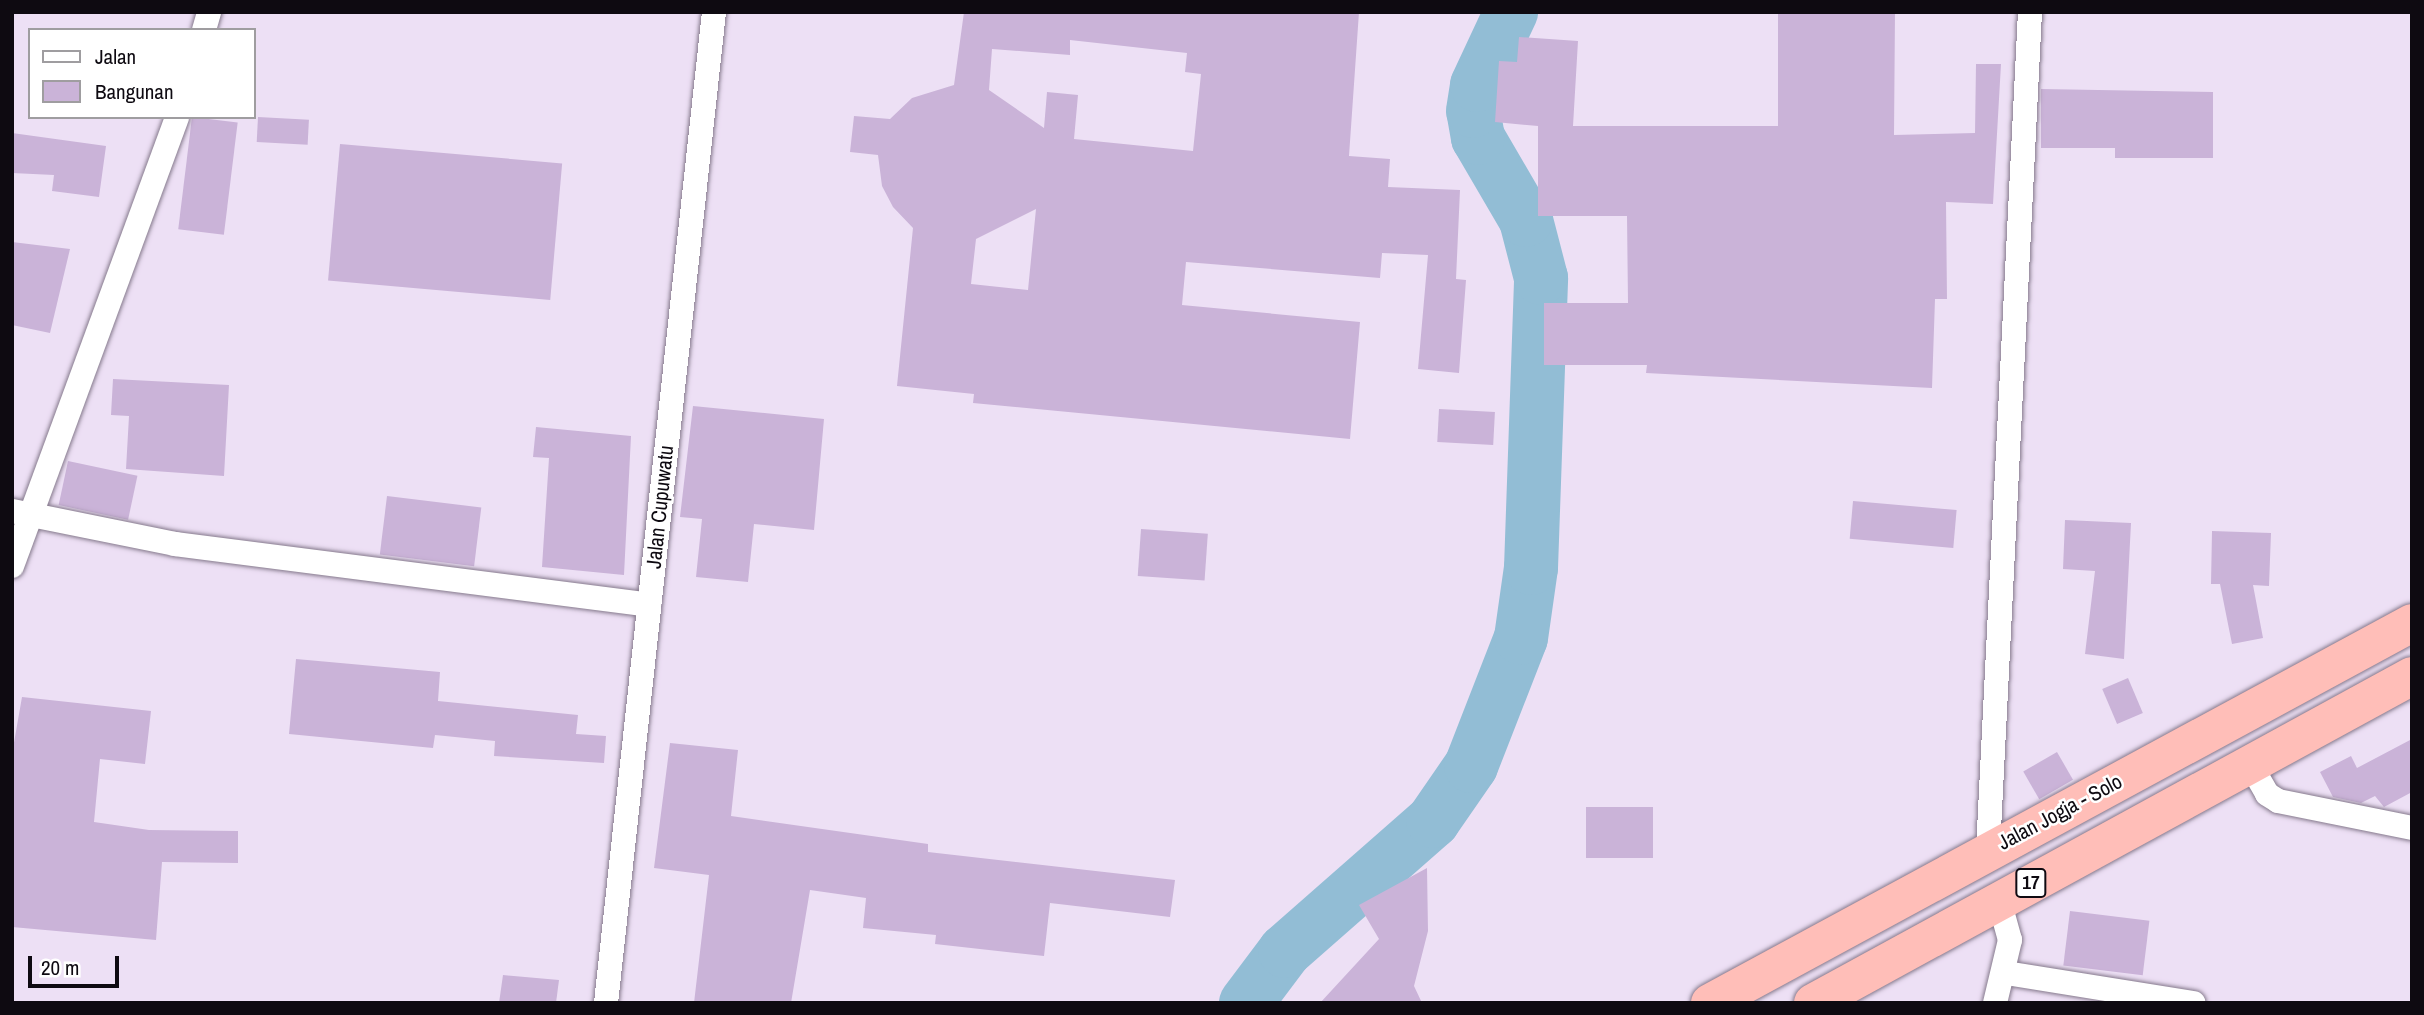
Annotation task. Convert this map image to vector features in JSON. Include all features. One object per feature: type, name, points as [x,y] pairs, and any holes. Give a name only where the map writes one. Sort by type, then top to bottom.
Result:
[{"type":"highway","name":"Jalan Jogja - Solo","points":[[1710,1003],[1988,850],[2412,623]]},
{"type":"highway","name":"17","points":[[1813,1003],[2412,676]]},
{"type":"highway","points":[[1839,931],[1865,973]]},
{"type":"street","name":"Jalan Cupuwatu","points":[[606,1003],[713,12]]},
{"type":"street","points":[[1988,850],[2030,12]]},
{"type":"street","points":[[12,566],[21,513],[176,119]]},
{"type":"street","points":[[21,513],[175,544],[649,604]]},
{"type":"street","points":[[2250,764],[2267,794],[2278,801],[2412,828]]},
{"type":"street","points":[[1995,1003],[2006,973],[2010,940],[1999,900]]},
{"type":"street","points":[[2006,973],[2194,1003]]},
{"type":"building","points":[[964,12],[1359,12],[1349,156],[1390,159],[1388,187],[1460,190],[1456,279],[1466,280],[1459,373],[1418,369],[1428,255],[1382,253],[1380,278],[1186,262],[1182,305],[1360,322],[1350,439],[973,403],[974,394],[897,386],[913,228],[893,207],[882,186],[878,155],[850,152],[854,116],[890,119],[912,98],[954,85]],"holes":[[[1070,40],[1187,53],[1185,72],[1201,74],[1193,151],[1074,139],[1078,95],[1047,92],[1044,128],[989,90],[992,49],[1070,55]],[[1036,209],[1028,290],[971,284],[976,239]]]},
{"type":"building","points":[[1778,12],[1895,12],[1894,135],[1975,133],[1976,64],[2001,64],[1993,204],[1946,202],[1947,299],[1935,299],[1932,388],[1646,373],[1647,365],[1544,365],[1544,303],[1628,303],[1627,216],[1538,216],[1538,126],[1495,122],[1499,61],[1517,62],[1519,37],[1578,41],[1573,126],[1778,126]]},
{"type":"building","points":[[2041,89],[2213,92],[2213,158],[2115,158],[2115,148],[2041,148]]},
{"type":"building","points":[[258,117],[309,120],[308,145],[257,142]]},
{"type":"building","points":[[192,119],[238,123],[224,235],[178,229]]},
{"type":"building","points":[[12,133],[106,146],[99,197],[52,191],[54,175],[12,173]]},
{"type":"building","points":[[340,144],[562,163],[550,300],[328,280]]},
{"type":"building","points":[[12,242],[70,249],[50,333],[12,325]]},
{"type":"building","points":[[113,379],[229,385],[224,476],[126,469],[129,416],[111,415]]},
{"type":"building","points":[[693,406],[824,419],[814,530],[754,524],[748,582],[696,577],[702,519],[680,517]]},
{"type":"building","points":[[1439,409],[1495,412],[1493,445],[1437,442]]},
{"type":"building","points":[[536,427],[631,436],[624,575],[542,567],[549,458],[533,457]]},
{"type":"building","points":[[68,461],[137,476],[128,520],[59,505]]},
{"type":"building","points":[[387,496],[481,508],[474,566],[380,555]]},
{"type":"building","points":[[1853,501],[1957,510],[1953,548],[1850,539]]},
{"type":"building","points":[[2065,520],[2131,523],[2124,659],[2085,654],[2095,571],[2063,569]]},
{"type":"building","points":[[1141,529],[1208,534],[1205,581],[1138,576]]},
{"type":"building","points":[[2212,531],[2271,533],[2269,586],[2253,585],[2263,638],[2232,644],[2220,584],[2211,584]]},
{"type":"building","points":[[296,659],[440,672],[438,701],[578,715],[576,734],[606,736],[604,763],[494,756],[495,741],[435,735],[433,748],[289,734]]},
{"type":"building","points":[[2128,678],[2143,713],[2117,724],[2102,689]]},
{"type":"building","points":[[22,697],[151,711],[145,764],[100,759],[94,822],[149,830],[238,831],[238,863],[162,862],[156,940],[12,927],[12,754]]},
{"type":"building","points":[[2412,739],[2412,792],[2384,807],[2375,796],[2361,803],[2333,797],[2320,772],[2351,756],[2357,768]]},
{"type":"building","points":[[670,743],[738,750],[731,816],[928,844],[928,852],[1175,880],[1170,917],[1050,903],[1044,956],[935,944],[936,935],[863,928],[866,898],[810,890],[791,1003],[694,1003],[709,875],[654,868]]},
{"type":"building","points":[[2057,752],[2073,780],[2039,799],[2023,772]]},
{"type":"building","points":[[1586,807],[1653,807],[1653,858],[1586,858]]},
{"type":"building","points":[[1427,868],[1428,931],[1414,986],[1422,1003],[1320,1003],[1379,939],[1359,905]]},
{"type":"building","points":[[2070,911],[2149,921],[2143,975],[2063,966]]},
{"type":"building","points":[[503,975],[559,980],[556,1003],[499,1003]]},
{"type":"waterway","points":[[1246,1003],[1285,951],[1433,821],[1471,766],[1521,638],[1531,568],[1541,278],[1526,220],[1478,138],[1473,111],[1477,85],[1511,12]]}]
